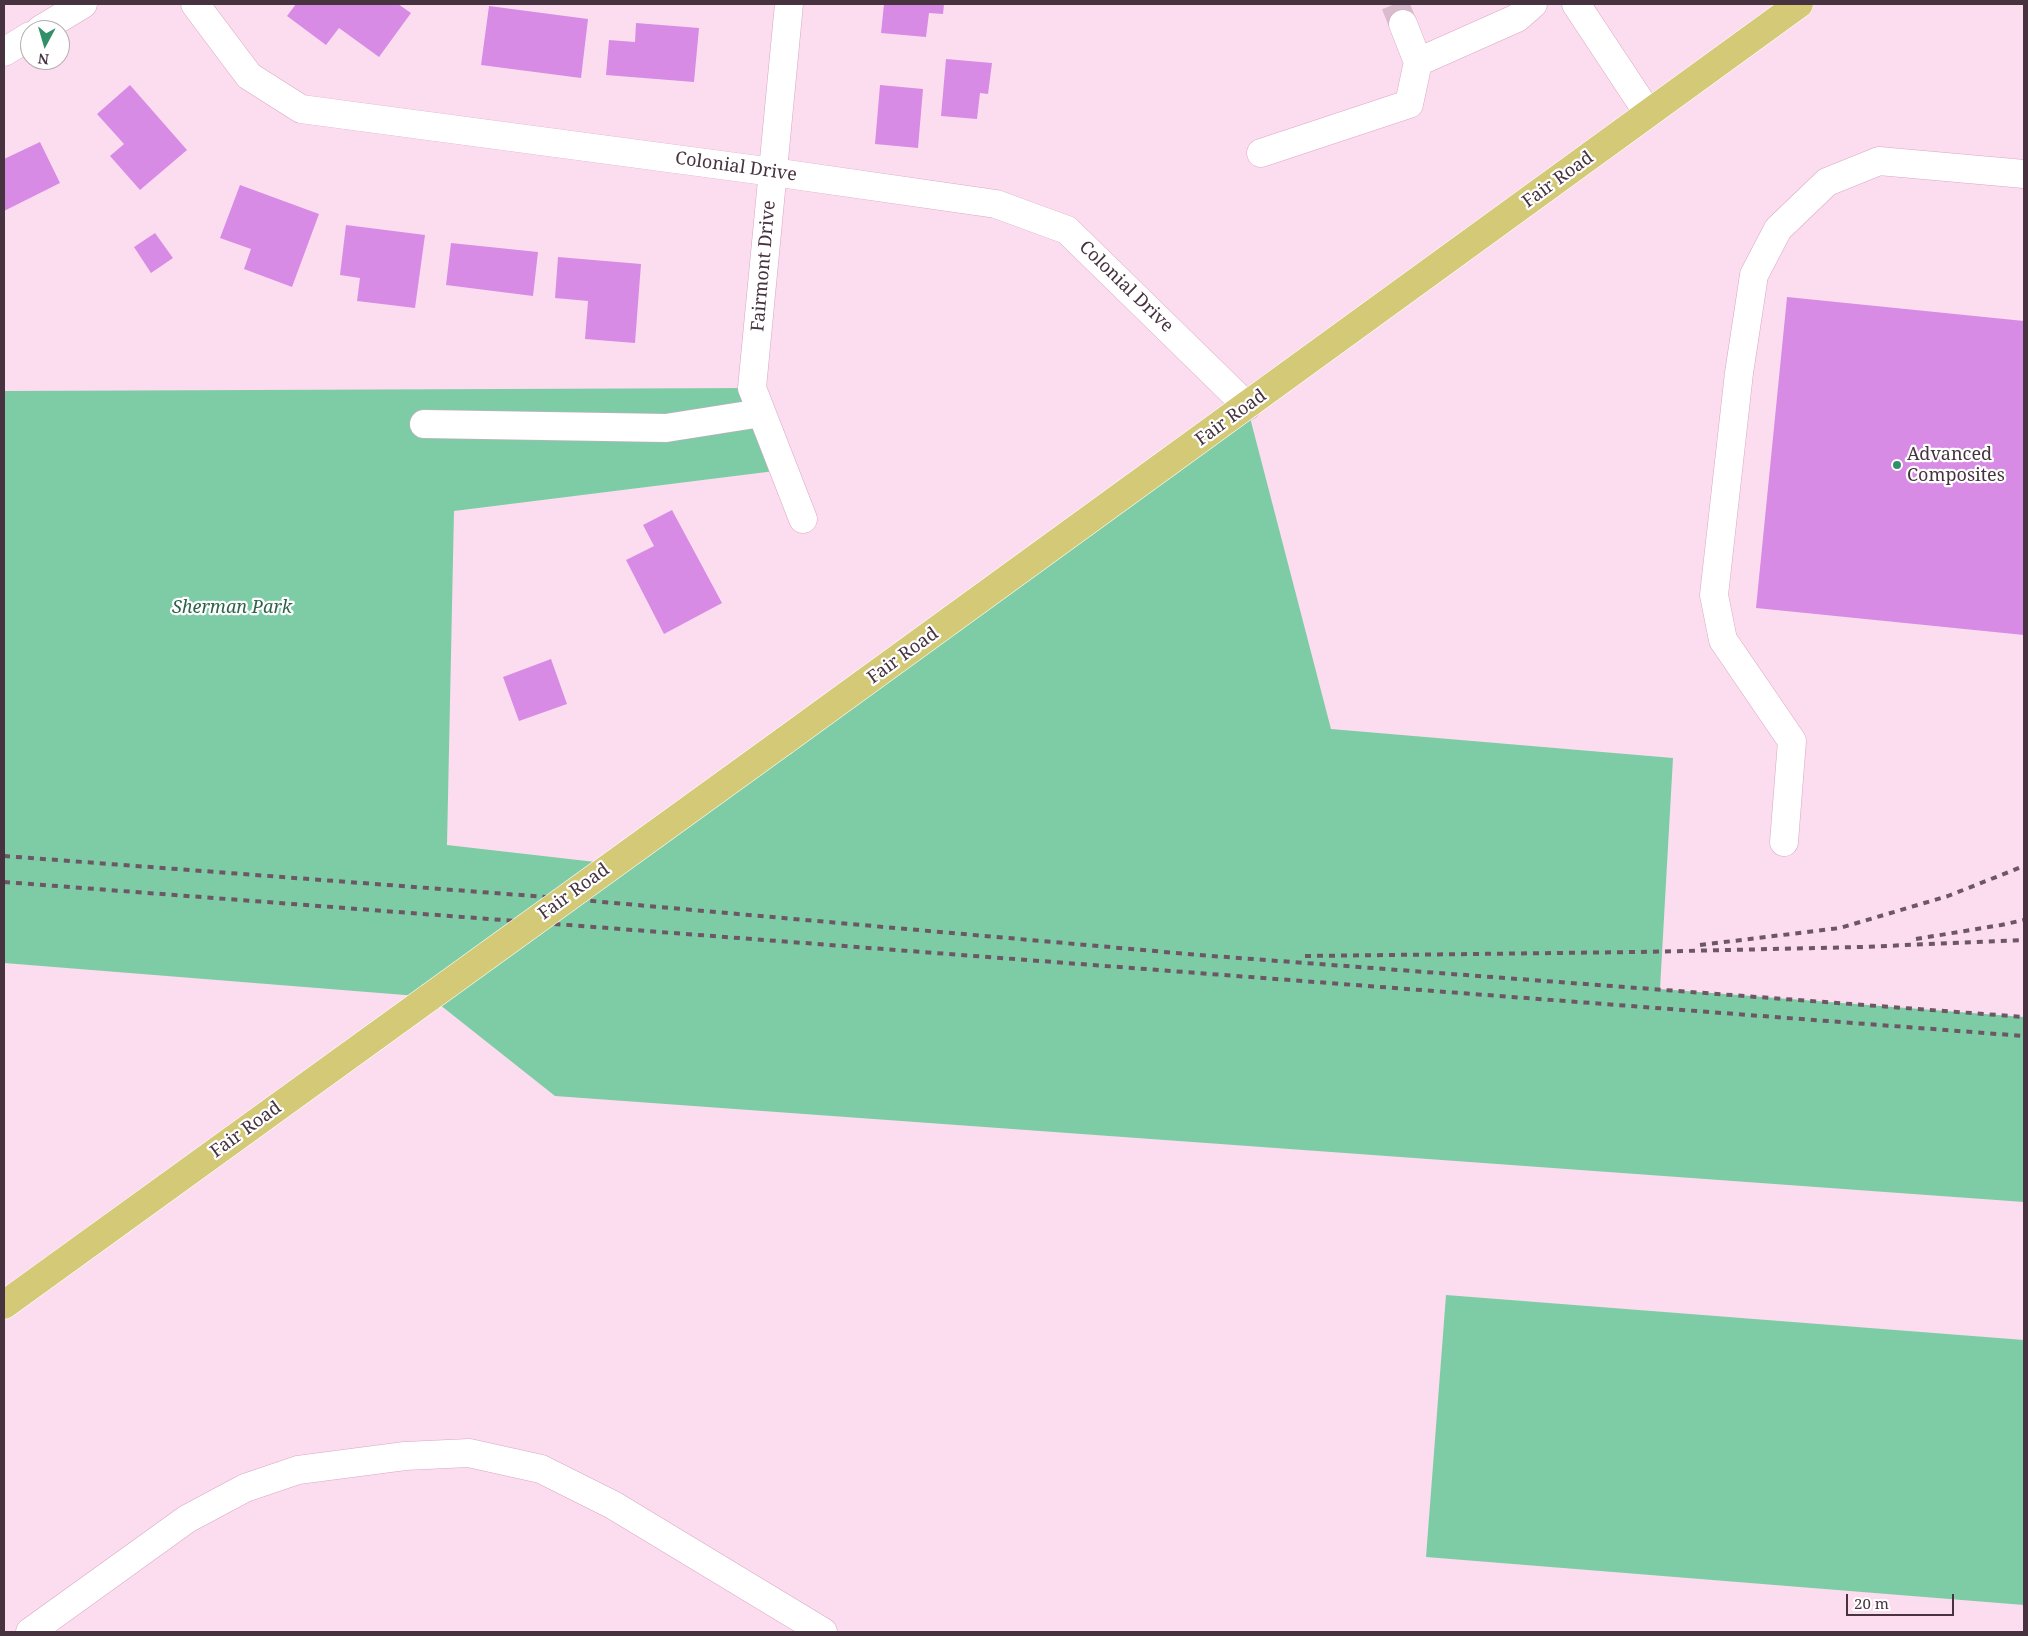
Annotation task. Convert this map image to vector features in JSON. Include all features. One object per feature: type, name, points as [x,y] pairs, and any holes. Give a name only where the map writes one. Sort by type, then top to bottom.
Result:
[{"type":"main road","name":"Fair Road","points":[[4,1305],[1247,406],[1799,4]]},
{"type":"street","points":[[57,20],[83,4]]},
{"type":"street","name":"Colonial Drive","points":[[195,4],[249,76],[301,109],[773,172],[996,204],[1067,230],[1247,406]]},
{"type":"street","name":"Fairmont Drive","points":[[789,4],[752,388],[803,519]]},
{"type":"street","points":[[1418,62],[1517,18],[1533,4]]},
{"type":"street","points":[[1576,4],[1648,113]]},
{"type":"street","points":[[1261,153],[1409,104],[1418,62],[1403,24]]},
{"type":"street","points":[[4,52],[20,42]]},
{"type":"street","points":[[1784,842],[1792,741],[1722,640],[1714,595],[1739,373],[1754,275],[1778,229],[1826,182],[1879,161],[2024,174]]},
{"type":"street","points":[[424,424],[666,428],[761,413]]},
{"type":"street","points":[[30,1632],[187,1519],[244,1488],[298,1470],[405,1456],[469,1453],[541,1468],[613,1505],[821,1631]]},
{"type":"green space","name":"Sherman Park","points":[[752,388],[783,470],[454,511],[447,845],[613,864],[1247,406],[1331,729],[1673,758],[1660,989],[2024,1017],[2024,1202],[555,1096],[430,997],[4,963],[4,391]]},
{"type":"green space","points":[[1446,1295],[2024,1340],[2024,1605],[1426,1557]]},
{"type":"building","points":[[296,4],[398,4],[411,13],[379,57],[339,28],[326,45],[287,16]]},
{"type":"building","points":[[884,4],[944,4],[943,14],[929,13],[926,37],[881,33]]},
{"type":"building","points":[[489,6],[588,19],[581,78],[481,65]]},
{"type":"building","points":[[636,23],[699,28],[694,82],[606,75],[609,40],[635,42]]},
{"type":"building","points":[[946,59],[992,63],[988,94],[980,93],[977,119],[941,116]]},
{"type":"building","points":[[130,85],[187,150],[140,190],[110,156],[124,144],[97,114]]},
{"type":"building","points":[[880,85],[923,89],[918,148],[875,144]]},
{"type":"building","points":[[40,142],[60,183],[4,211],[4,159]]},
{"type":"building","points":[[240,185],[319,214],[292,287],[244,269],[251,249],[220,238]]},
{"type":"building","points":[[346,225],[425,235],[415,308],[357,301],[360,278],[340,275]]},
{"type":"building","points":[[155,233],[173,258],[151,273],[134,247]]},
{"type":"building","points":[[451,243],[538,252],[533,296],[446,285]]},
{"type":"building","points":[[558,257],[641,264],[635,343],[585,339],[588,301],[555,298]]},
{"type":"building","name":"Advanced Composites","points":[[1787,297],[2024,321],[2024,635],[1756,608]]},
{"type":"building","points":[[672,510],[722,603],[664,634],[626,560],[654,546],[643,525]]},
{"type":"building","points":[[551,659],[567,704],[519,721],[503,677]]},
{"type":"tunnel","points":[[1395,4],[1403,24]]},
{"type":"railway","points":[[4,856],[547,897],[1199,955],[2024,1017]]},
{"type":"railway","points":[[1700,945],[1840,928],[1948,896],[2024,866]]},
{"type":"railway","points":[[4,882],[2024,1036]]},
{"type":"railway","points":[[1916,939],[2024,920]]},
{"type":"railway","points":[[1305,956],[1639,952],[1861,947],[2024,940]]},
{"type":"place","name":"Advanced Composites","points":[[1897,465]]}]
